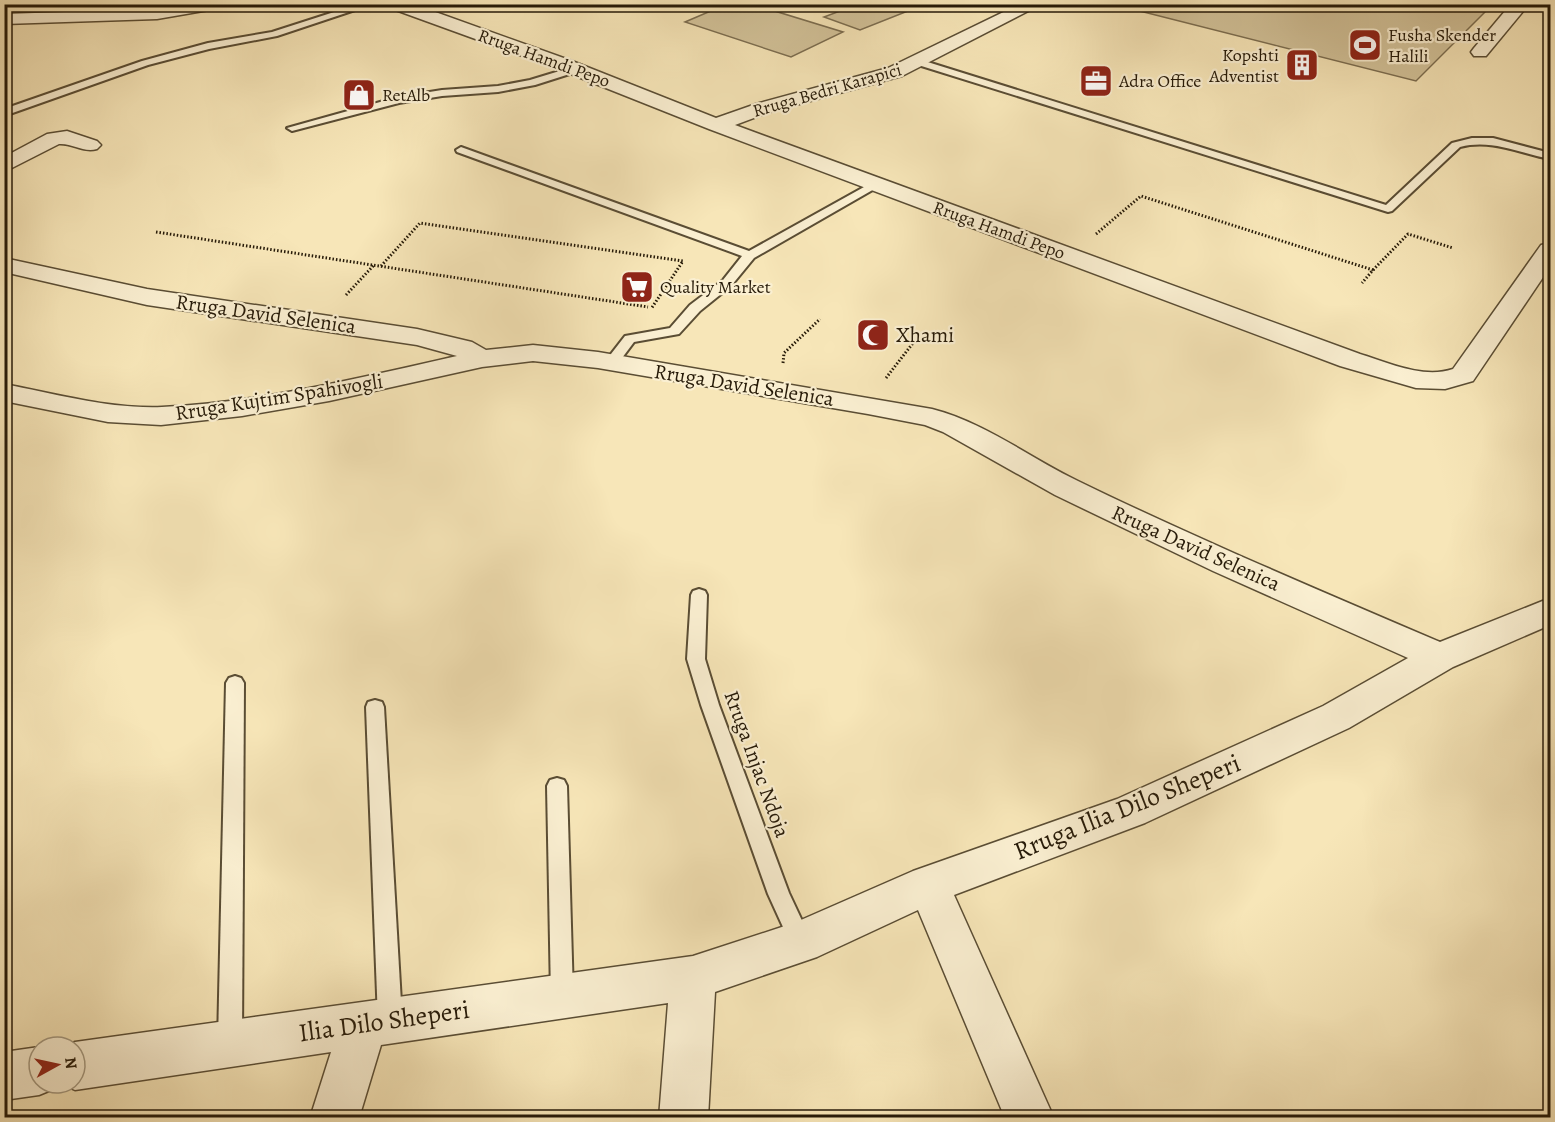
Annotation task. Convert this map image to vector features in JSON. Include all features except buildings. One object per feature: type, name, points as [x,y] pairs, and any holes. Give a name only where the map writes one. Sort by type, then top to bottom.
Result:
[{"type":"street","points":[[4,20],[157,14],[215,4]]},
{"type":"street","name":"Rruga Hamdi Pepo","points":[[396,4],[576,69],[716,124],[1312,346],[1416,380],[1445,381],[1462,375],[1551,250]]},
{"type":"street","name":"Rruga Bedri Karapici","points":[[716,124],[763,108],[896,72],[1034,4]]},
{"type":"street","points":[[1480,52],[1521,4]]},
{"type":"street","points":[[4,166],[54,138],[68,137],[90,145]]},
{"type":"street","name":"Rruga David Selenica","points":[[4,265],[147,297],[417,337],[462,348],[482,359],[533,353],[611,363],[868,405],[932,418],[953,426],[1065,488],[1225,563],[1440,657]]},
{"type":"street","name":"Rruga Kujtim Spahivogli","points":[[4,392],[108,413],[161,416],[242,407],[329,393],[482,359]]},
{"type":"street","name":"Rruga Ilia Dilo Sheperi","points":[[693,978],[801,942],[928,885],[1131,811],[1335,717],[1440,657],[1551,610]]},
{"type":"street","points":[[928,885],[1030,1118]]},
{"type":"street","points":[[683,1118],[693,978]]},
{"type":"street","name":"Ilia Dilo Sheperi","points":[[87,1064],[693,978]]},
{"type":"street","points":[[334,1118],[377,1022]]},
{"type":"street","points":[[4,1076],[27,1073]]},
{"type":"lane","points":[[4,113],[144,63],[207,46],[274,34],[369,4]]},
{"type":"lane","points":[[918,62],[1388,209],[1456,145],[1472,141],[1493,141],[1551,156]]},
{"type":"lane","points":[[291,128],[398,100],[532,83],[576,69]]},
{"type":"lane","points":[[461,150],[750,255]]},
{"type":"lane","points":[[611,363],[630,339],[674,331],[695,308],[727,283],[750,255],[877,184]]},
{"type":"lane","name":"Rruga Injac Ndoja","points":[[699,595],[696,659],[710,705],[779,894],[801,942]]},
{"type":"lane","points":[[230,1043],[235,683]]},
{"type":"lane","points":[[375,707],[377,1022]]},
{"type":"lane","points":[[557,786],[562,996]]},
{"type":"path","points":[[1100,231],[1141,196],[1373,270]]},
{"type":"path","points":[[381,266],[420,223],[683,261],[630,339]]},
{"type":"path","points":[[156,232],[652,308]]},
{"type":"path","points":[[1362,283],[1408,234],[1453,248]]},
{"type":"path","points":[[784,353],[820,319]]},
{"type":"path","points":[[884,381],[913,343]]},
{"type":"shaded area","points":[[727,4],[755,5],[843,32],[791,57],[685,22]]},
{"type":"shaded area","points":[[856,5],[923,5],[860,30],[824,17]]},
{"type":"shaded area","name":"Fusha Skender Halili","points":[[1116,5],[1461,5],[1487,10],[1416,81]]},
{"type":"place","name":"Fusha Skender Halili","points":[[1365,45]]},
{"type":"place","name":"Kopshti Adventist","points":[[1302,65]]},
{"type":"place","name":"Adra Office","points":[[1096,81]]},
{"type":"place","name":"RetAlb","points":[[359,95]]},
{"type":"place","name":"Quality Market","points":[[637,287]]},
{"type":"place","name":"Xhami","points":[[873,335]]}]
